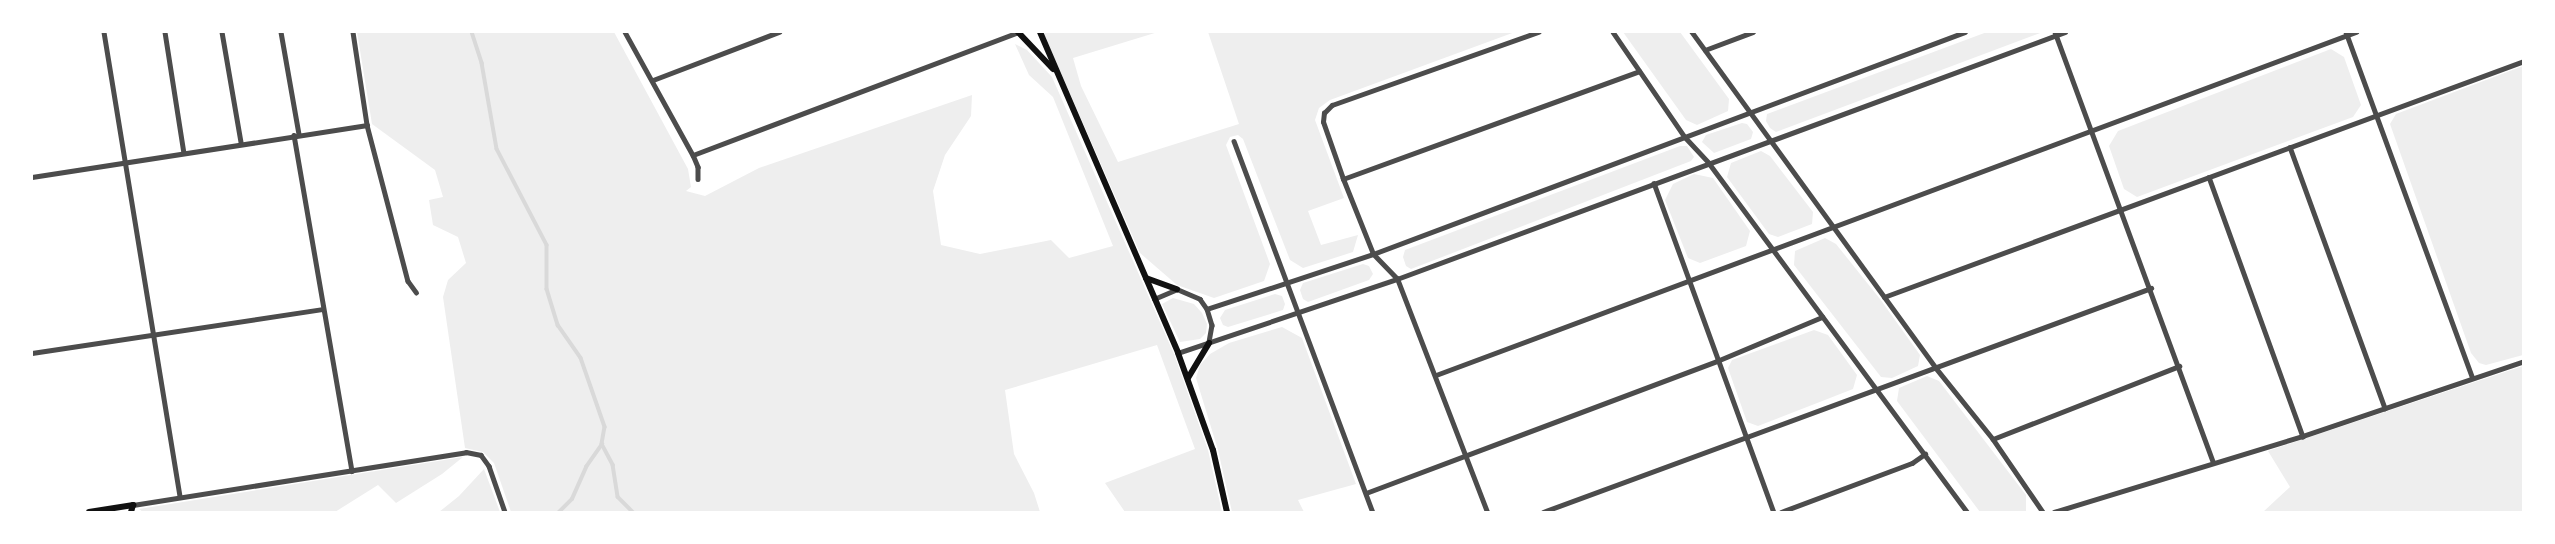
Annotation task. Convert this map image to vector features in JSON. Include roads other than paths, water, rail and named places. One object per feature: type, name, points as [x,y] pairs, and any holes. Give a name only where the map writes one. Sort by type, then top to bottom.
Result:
[{"type":"main road","points":[[1018,32],[1056,72]]},
{"type":"main road","points":[[1040,32],[1188,378],[1213,450],[1227,513]]},
{"type":"main road","points":[[1145,278],[1177,289]]},
{"type":"main road","points":[[1188,378],[1209,342]]},
{"type":"main road","points":[[89,513],[132,509]]},
{"type":"street","points":[[104,32],[180,496]]},
{"type":"street","points":[[165,32],[184,153]]},
{"type":"street","points":[[222,32],[241,142]]},
{"type":"street","points":[[281,32],[322,309],[352,471]]},
{"type":"street","points":[[353,32],[367,125],[408,281],[416,292]]},
{"type":"street","points":[[625,32],[693,155],[698,167],[698,179]]},
{"type":"street","points":[[653,80],[779,32]]},
{"type":"street","points":[[693,155],[1018,32]]},
{"type":"street","points":[[1487,513],[1397,279],[1373,254],[1323,122],[1324,113],[1332,106],[1538,32]]},
{"type":"street","points":[[1613,32],[1685,137],[1709,163],[1968,513]]},
{"type":"street","points":[[1692,32],[1936,368],[1993,439],[2043,513]]},
{"type":"street","points":[[1705,50],[1754,32]]},
{"type":"street","points":[[1207,309],[1373,254],[1961,32]]},
{"type":"street","points":[[1178,353],[1397,279],[2056,33],[2065,32]]},
{"type":"street","points":[[1436,375],[2346,33],[2356,32]]},
{"type":"street","points":[[2056,33],[2213,461]]},
{"type":"street","points":[[2346,33],[2472,377]]},
{"type":"street","points":[[1884,297],[2524,61]]},
{"type":"street","points":[[1343,179],[1639,71]]},
{"type":"street","points":[[32,177],[241,142],[367,125]]},
{"type":"street","points":[[1234,141],[1373,513]]},
{"type":"street","points":[[2290,147],[2385,408]]},
{"type":"street","points":[[2209,177],[2303,436]]},
{"type":"street","points":[[1654,183],[1774,513]]},
{"type":"street","points":[[1543,513],[2151,288]]},
{"type":"street","points":[[1154,299],[1177,289],[1200,299],[1207,309],[1212,326],[1209,342]]},
{"type":"street","points":[[32,354],[322,309]]},
{"type":"street","points":[[1366,493],[1717,362],[1822,317]]},
{"type":"street","points":[[2054,513],[2213,461],[2303,436],[2524,360]]},
{"type":"street","points":[[1993,439],[2179,366]]},
{"type":"street","points":[[132,509],[180,496],[466,452],[481,455],[489,466],[505,513]]},
{"type":"street","points":[[1781,513],[1912,463],[1925,454]]},
{"type":"waterway","points":[[472,32],[482,63],[497,149],[547,245],[547,289],[558,325],[581,358],[605,427],[602,444],[613,465],[618,497],[633,512]]},
{"type":"waterway","points":[[559,512],[572,499],[586,467],[602,444]]}]
